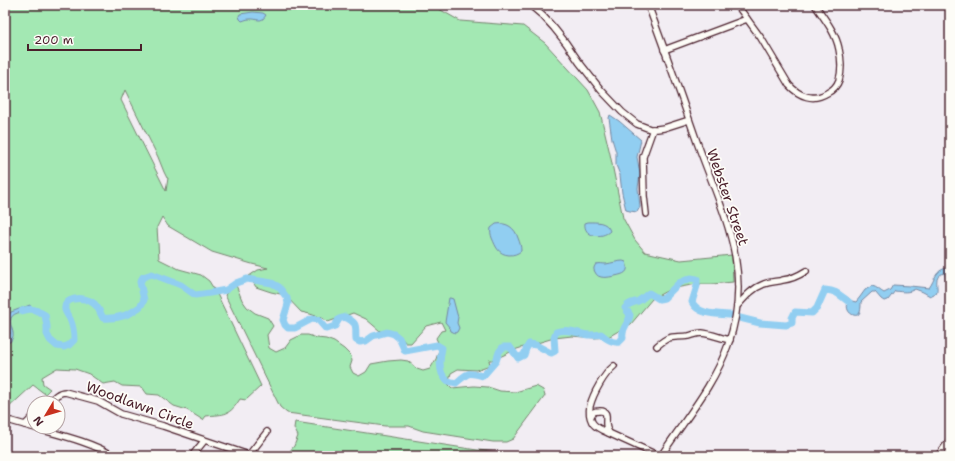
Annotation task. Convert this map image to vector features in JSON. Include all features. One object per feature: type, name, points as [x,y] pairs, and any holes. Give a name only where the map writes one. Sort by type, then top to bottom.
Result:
[{"type":"street","points":[[530,5],[554,28],[601,90],[630,119],[637,124],[653,129],[664,128],[689,120]]},
{"type":"street","name":"Webster Street","points":[[648,5],[730,234],[737,264],[739,290],[735,321],[724,358],[711,382],[660,456]]},
{"type":"street","points":[[737,5],[762,38],[793,90],[805,97],[816,98],[829,92],[836,86],[841,74],[841,65],[838,42],[815,5]]},
{"type":"street","points":[[664,50],[747,19]]},
{"type":"street","points":[[646,214],[643,158],[653,129]]},
{"type":"street","points":[[738,305],[750,292],[758,287],[774,281],[794,278],[806,271]]},
{"type":"street","points":[[657,346],[667,338],[674,336],[690,336],[700,333],[730,340]]},
{"type":"street","points":[[614,366],[604,377],[590,407],[592,423],[609,433],[660,456]]},
{"type":"street","name":"Woodlawn Circle","points":[[57,395],[61,392],[65,392],[98,401],[121,414],[141,419],[248,456]]},
{"type":"street","points":[[590,416],[596,411],[604,412],[606,416],[606,426],[609,433]]},
{"type":"street","points":[[10,421],[77,440],[114,456]]},
{"type":"street","points":[[248,456],[267,432]]},
{"type":"street","points":[[938,456],[950,440]]},
{"type":"street","points":[[192,456],[204,441]]},
{"type":"green space","points":[[5,5],[432,5],[460,21],[523,26],[545,43],[588,90],[600,112],[623,218],[635,240],[645,252],[681,260],[732,255],[733,282],[697,284],[670,289],[652,299],[631,324],[608,337],[595,338],[572,336],[554,338],[517,349],[493,360],[489,360],[490,365],[476,370],[458,369],[451,373],[448,384],[452,388],[474,386],[515,392],[536,386],[543,390],[545,396],[513,439],[506,442],[493,442],[423,431],[409,426],[385,426],[287,413],[280,407],[225,295],[236,285],[242,300],[247,307],[255,313],[268,318],[273,326],[267,335],[269,348],[276,352],[285,348],[291,340],[301,335],[326,339],[334,342],[351,356],[352,361],[350,367],[353,373],[359,376],[366,372],[371,364],[388,361],[408,361],[417,369],[423,371],[430,369],[436,359],[440,347],[436,338],[441,331],[445,330],[441,322],[426,326],[411,343],[406,343],[397,333],[380,331],[366,319],[353,313],[328,322],[322,318],[301,312],[285,295],[256,287],[249,276],[258,270],[268,268],[212,252],[168,226],[162,217],[157,227],[159,259],[179,269],[201,275],[209,281],[217,294],[261,386],[246,400],[240,399],[230,411],[223,414],[206,416],[203,420],[187,410],[174,406],[159,395],[147,394],[142,387],[122,386],[115,382],[103,384],[89,374],[75,369],[57,368],[42,377],[43,384],[50,389],[45,394],[33,385],[6,410],[5,414]],"holes":[[[125,90],[168,178],[166,191],[121,100]]]},
{"type":"green space","points":[[295,422],[477,450],[510,453],[512,456],[286,456],[294,446],[298,436],[294,428]]},
{"type":"water","points":[[253,12],[263,13],[266,15],[261,20],[249,19],[242,21],[240,19],[240,14]]},
{"type":"water","points":[[610,115],[641,140],[637,157],[640,174],[638,188],[640,207],[637,212],[626,210],[620,175],[616,165],[616,152],[612,139],[609,118]]},
{"type":"water","points":[[598,222],[604,224],[610,231],[607,234],[598,236],[590,234],[585,228],[585,223]]},
{"type":"water","points":[[496,224],[510,226],[515,231],[521,246],[521,251],[509,255],[498,250],[492,238],[491,232],[491,228]]},
{"type":"water","points":[[626,262],[627,271],[621,275],[601,277],[596,275],[594,267],[596,264]]},
{"type":"water","points":[[947,268],[950,275],[950,288],[946,281],[945,273],[938,277],[937,291],[930,296],[915,289],[908,292],[895,291],[888,300],[884,301],[875,292],[872,292],[861,302],[861,308],[858,315],[849,312],[847,307],[848,303],[842,297],[846,296],[852,301],[856,302],[865,290],[872,286],[884,293],[890,290],[893,285],[929,288],[938,273]]},
{"type":"water","points":[[449,298],[453,299],[458,317],[457,323],[459,328],[455,333],[451,331],[445,322]]},
{"type":"water","points":[[30,305],[31,308],[29,310],[15,314],[11,318],[10,321],[13,336],[10,342],[5,343],[5,330],[10,334],[7,317],[11,312]]},
{"type":"waterway","points":[[22,311],[28,309],[34,310],[45,315],[47,334],[50,340],[57,346],[64,347],[69,345],[74,340],[72,324],[65,310],[65,306],[70,300],[82,299],[90,301],[97,306],[103,318],[126,315],[141,306],[144,300],[140,282],[143,277],[152,274],[181,285],[195,295],[226,290],[236,283],[247,279],[272,283],[279,287],[287,298],[288,304],[283,320],[288,328],[295,328],[312,319],[318,320],[326,329],[335,326],[339,319],[345,317],[354,324],[356,328],[356,340],[360,342],[387,332],[394,334],[399,338],[405,351],[437,345],[442,348],[440,369],[448,381],[456,383],[468,374],[483,376],[496,361],[499,352],[503,347],[510,347],[518,358],[524,355],[529,344],[536,345],[551,353],[555,351],[554,337],[556,332],[568,331],[588,335],[601,334],[607,339],[619,342],[623,338],[623,331],[630,315],[625,308],[627,306],[638,301],[649,293],[659,299],[664,298],[679,283],[691,278],[697,279],[697,286],[692,302],[695,306],[704,312],[731,315]]},
{"type":"waterway","points":[[740,318],[760,323],[786,325],[792,323],[792,318],[795,312],[812,313],[817,308],[825,290],[836,292],[849,302]]}]
